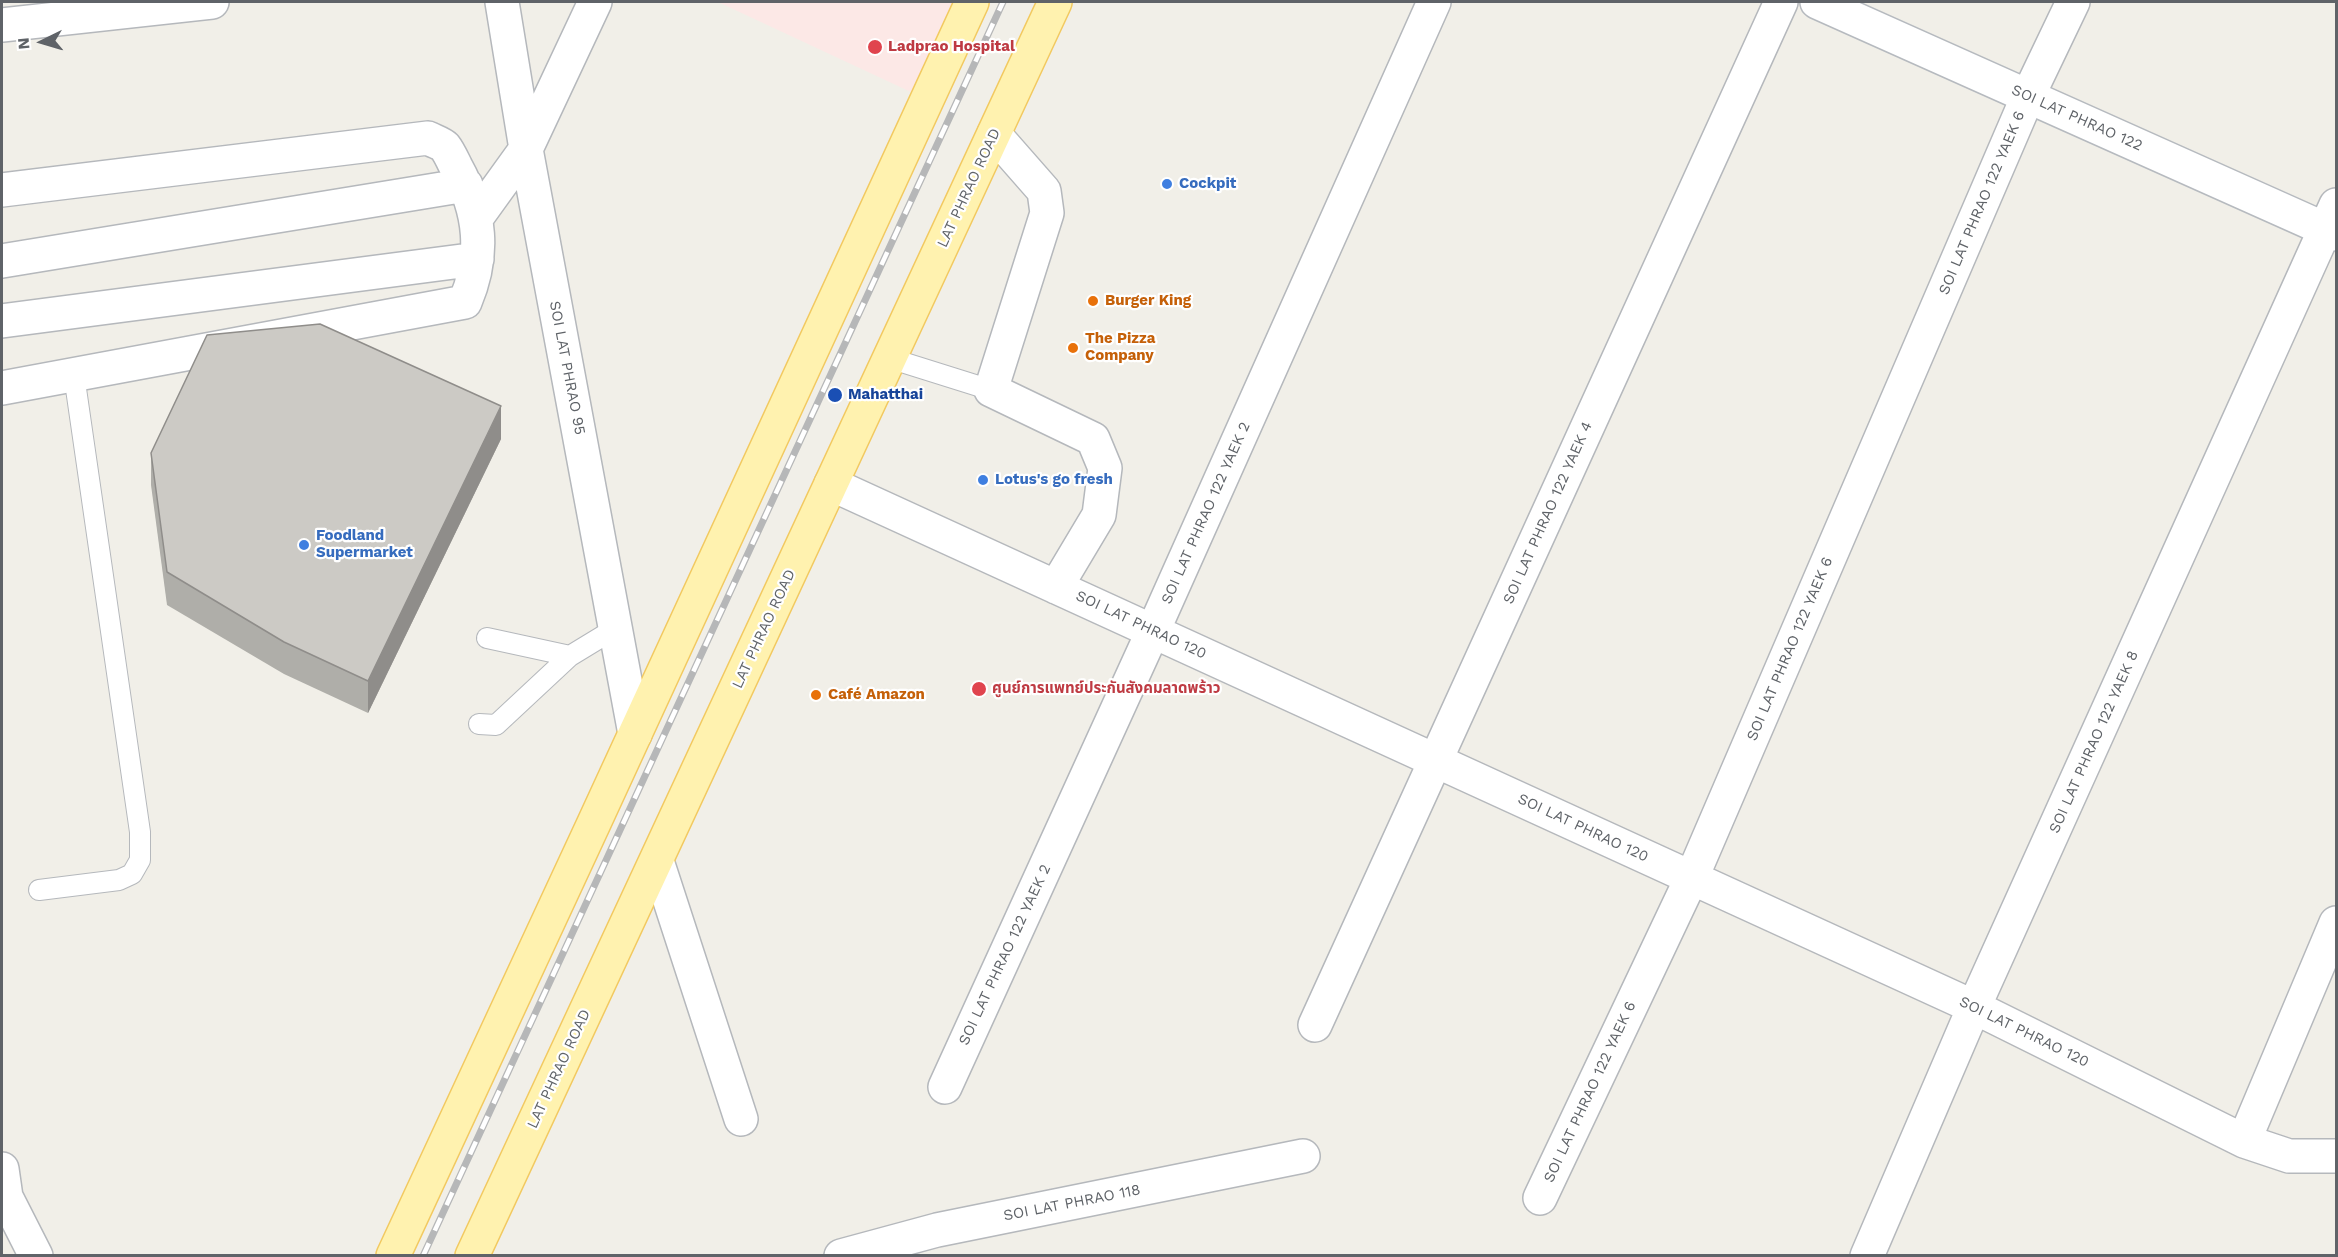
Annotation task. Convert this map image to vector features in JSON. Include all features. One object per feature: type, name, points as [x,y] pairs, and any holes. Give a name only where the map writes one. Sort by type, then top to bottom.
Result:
[{"type":"main road","points":[[393,1256],[972,2]]},
{"type":"main road","name":"LAT PHRAO ROAD","points":[[476,1254],[1055,2]]},
{"type":"street","points":[[2,25],[212,2]]},
{"type":"street","name":"SOI LAT PHRAO 95","points":[[502,2],[526,148],[635,734]]},
{"type":"street","points":[[477,218],[526,148],[595,2]]},
{"type":"street","name":"SOI LAT PHRAO 122 YAEK 2","points":[[945,1088],[1153,631],[1434,2]]},
{"type":"street","name":"SOI LAT PHRAO 122 YAEK 4","points":[[1315,1025],[1781,2]]},
{"type":"street","name":"SOI LAT PHRAO 122","points":[[1817,2],[2028,96],[2333,223]]},
{"type":"street","name":"SOI LAT PHRAO 122 YAEK 6","points":[[1540,1198],[1692,878],[2028,96],[2073,2]]},
{"type":"street","points":[[994,134],[1044,191],[1047,213],[992,390],[1093,439],[1106,468],[1099,515],[1056,587]]},
{"type":"street","points":[[2,190],[428,138],[444,146],[466,185],[477,218],[477,259],[471,288],[465,302],[2,388]]},
{"type":"street","points":[[2,261],[466,185]]},
{"type":"street","name":"SOI LAT PHRAO 122 YAEK 8","points":[[1867,1256],[1974,1007],[2333,223]]},
{"type":"street","points":[[2,321],[477,259]]},
{"type":"street","name":"SOI LAT PHRAO 120","points":[[831,484],[1974,1007],[2244,1141],[2289,1156],[2337,1156]]},
{"type":"street","points":[[657,861],[741,1119]]},
{"type":"street","points":[[2244,1141],[2337,923]]},
{"type":"street","name":"SOI LAT PHRAO 118","points":[[841,1256],[937,1230],[1303,1156]]},
{"type":"street","points":[[2,1169],[6,1197],[36,1256]]},
{"type":"lane","points":[[889,358],[992,390]]},
{"type":"lane","points":[[39,890],[119,880],[132,874],[140,860],[140,832],[75,375]]},
{"type":"lane","points":[[479,724],[496,725],[570,656],[616,628]]},
{"type":"lane","points":[[487,638],[570,656]]},
{"type":"shaded area","name":"Ladprao Hospital","points":[[718,2],[955,2],[913,93]]},
{"type":"building","name":"Foodland Supermarket","points":[[320,324],[501,406],[368,681],[284,642],[167,572],[151,453],[207,335]]},
{"type":"railway","points":[[423,1256],[1003,2]]},
{"type":"place","name":"Ladprao Hospital","points":[[875,47]]},
{"type":"place","name":"Cockpit","points":[[1167,184]]},
{"type":"place","name":"Burger King","points":[[1093,301]]},
{"type":"place","name":"The Pizza Company","points":[[1073,348]]},
{"type":"place","name":"Mahatthai","points":[[835,395]]},
{"type":"place","name":"Lotus's go fresh","points":[[983,480]]},
{"type":"place","name":"Foodland Supermarket","points":[[304,545]]},
{"type":"place","name":"ศูนย์การแพทย์ประกันสังคมลาดพร้าว","points":[[979,689]]},
{"type":"place","name":"Café Amazon","points":[[816,695]]}]
